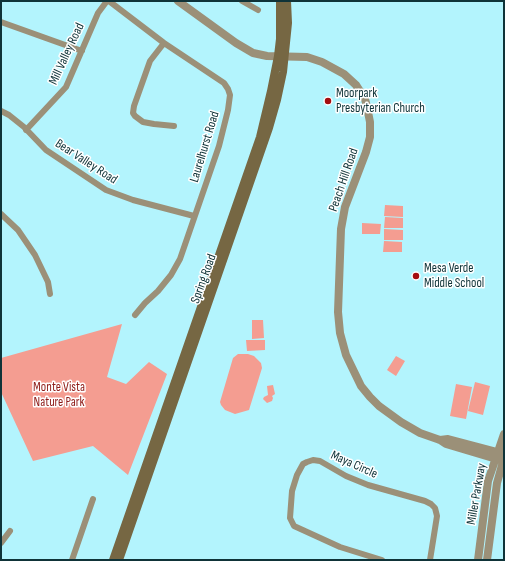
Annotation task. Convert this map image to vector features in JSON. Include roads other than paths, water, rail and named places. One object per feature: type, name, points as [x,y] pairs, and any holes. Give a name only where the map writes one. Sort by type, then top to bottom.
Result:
[{"type":"main road","name":"Spring Road","points":[[119,560],[269,128],[277,100],[281,56],[280,1]]},
{"type":"main road","name":"Spring Road","points":[[113,560],[260,137],[288,23],[287,1]]},
{"type":"street","name":"Laurelhurst Road","points":[[108,1],[164,43],[224,83],[230,95],[224,130],[176,267],[158,291],[135,315]]},
{"type":"street","name":"Mill Valley Road","points":[[26,130],[66,87],[98,13],[108,1]]},
{"type":"street","name":"Peach Hill Road","points":[[178,1],[246,49],[261,55],[307,57],[329,64],[356,85],[365,99],[370,122],[370,137],[366,152],[345,207],[341,229],[338,312],[342,344],[350,366],[361,386],[379,406],[410,428],[440,440],[446,444],[501,457]]},
{"type":"street","points":[[242,1],[258,10]]},
{"type":"street","points":[[1,22],[82,51]]},
{"type":"street","points":[[164,43],[150,61],[134,106],[133,113],[137,118],[150,124],[174,126]]},
{"type":"street","name":"Bear Valley Road","points":[[1,111],[13,118],[46,150],[106,190],[132,200],[194,216]]},
{"type":"street","points":[[1,214],[18,230],[35,255],[48,282],[50,294]]},
{"type":"street","name":"Miller Parkway","points":[[487,560],[504,434]]},
{"type":"street","name":"Miller Parkway","points":[[478,560],[488,481],[501,457]]},
{"type":"street","name":"Maya Circle","points":[[382,560],[340,547],[294,526],[290,518],[292,491],[297,475],[303,464],[313,460],[320,462],[346,476],[368,485],[425,501],[433,506],[437,516],[430,560]]},
{"type":"street","points":[[72,560],[93,499]]},
{"type":"street","points":[[1,544],[10,531]]},
{"type":"place","name":"Moorpark Presbyterian Church","points":[[328,101]]},
{"type":"place","name":"Mesa Verde Middle School","points":[[416,276]]},
{"type":"park label","name":"Monte Vista Nature Park","points":[[59,396]]}]
